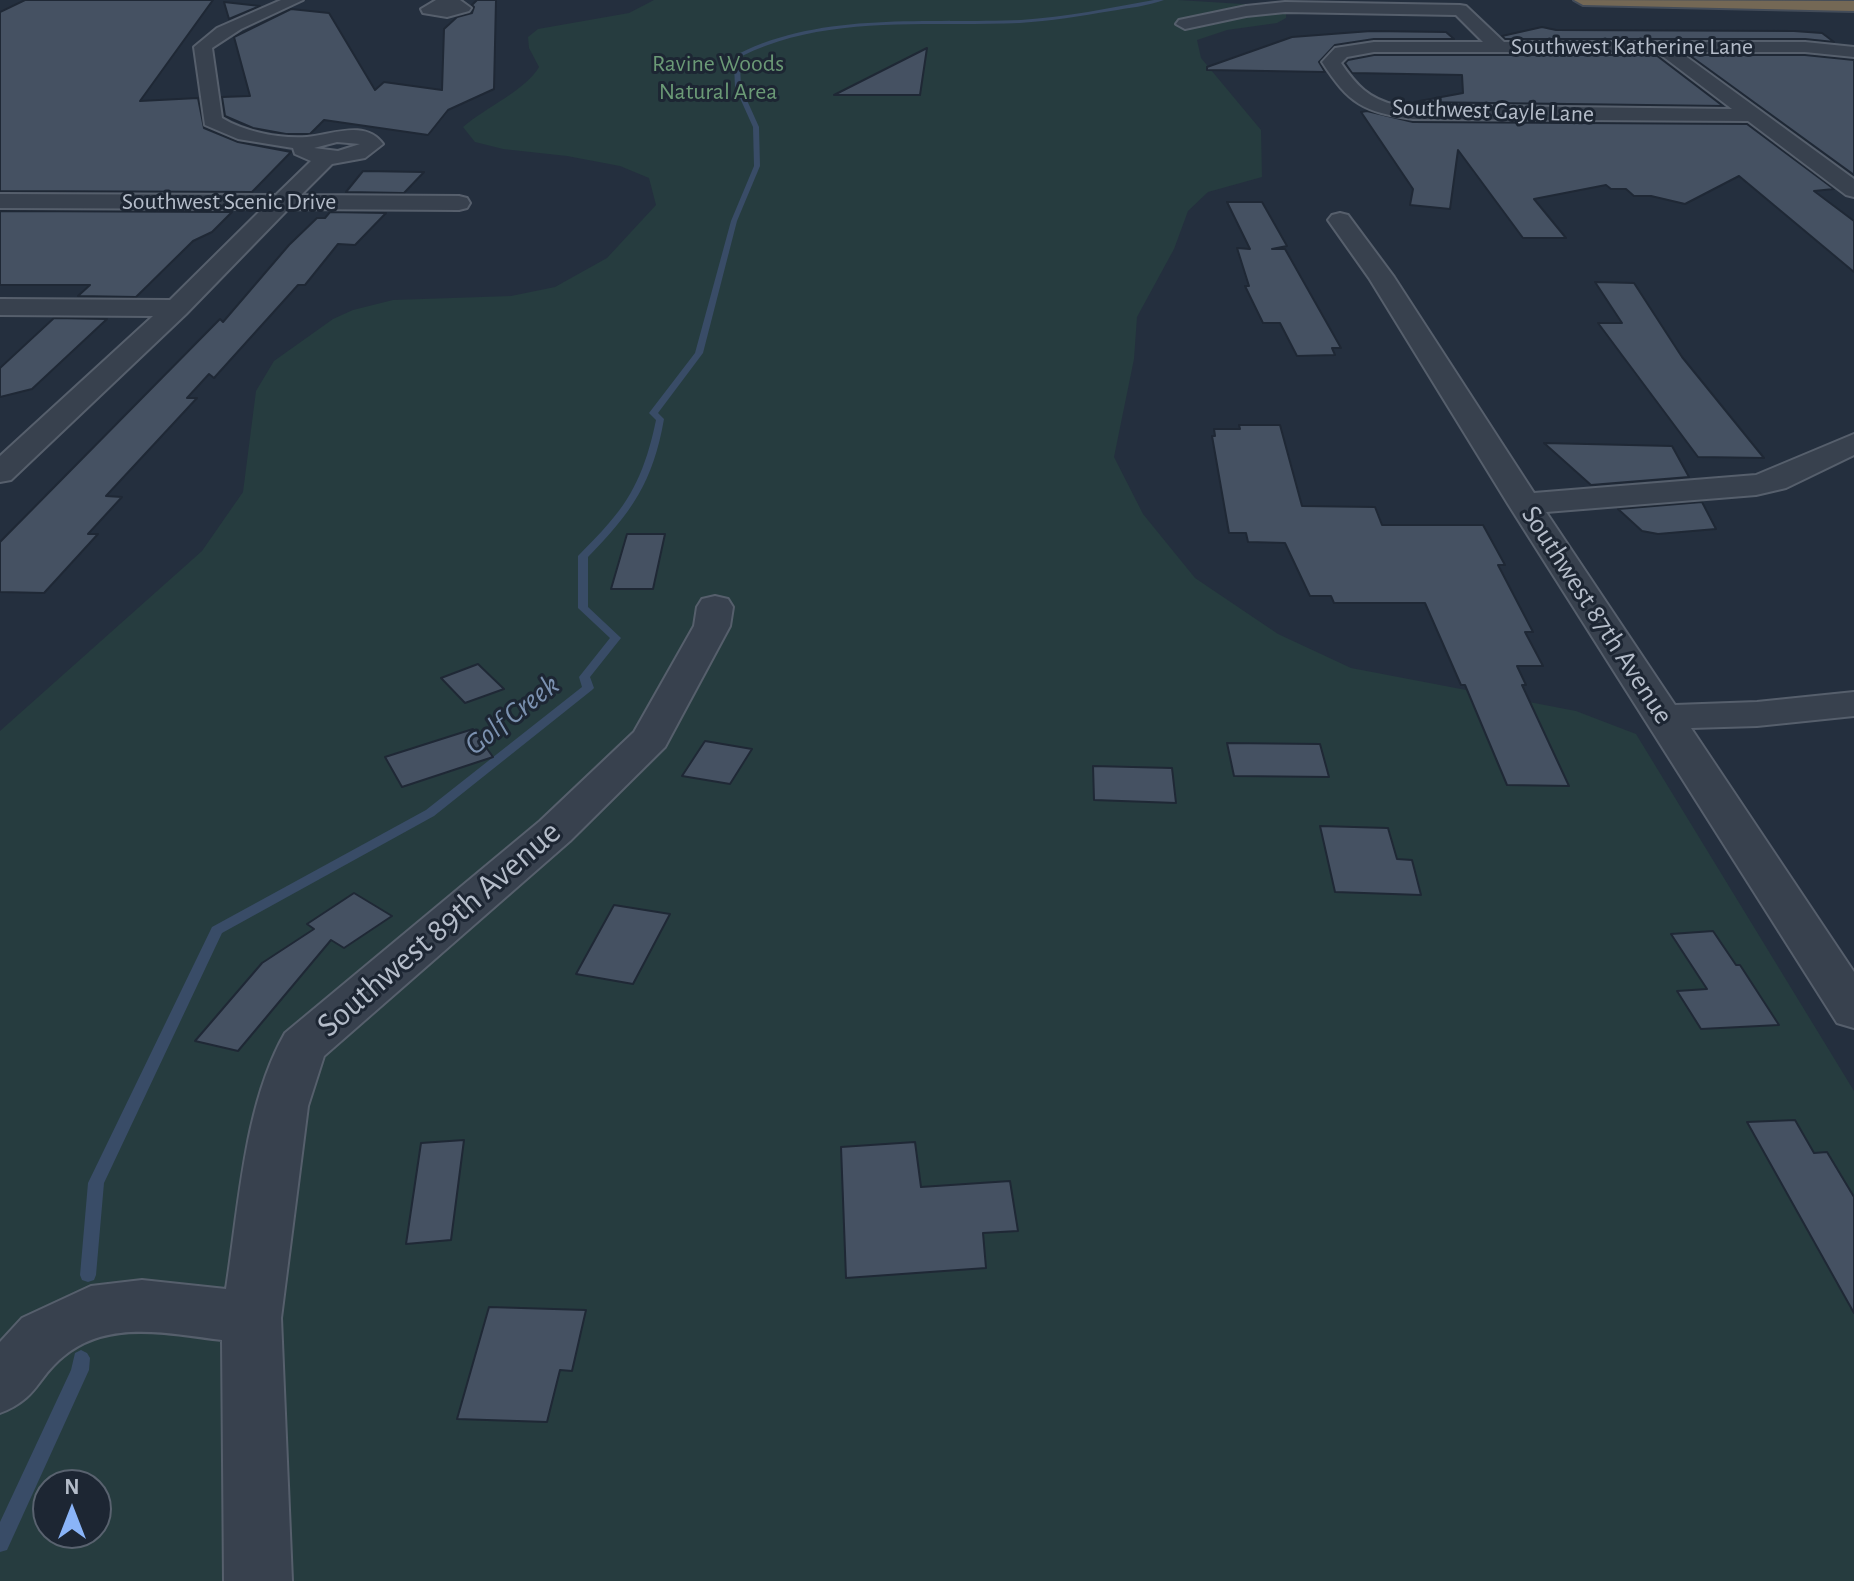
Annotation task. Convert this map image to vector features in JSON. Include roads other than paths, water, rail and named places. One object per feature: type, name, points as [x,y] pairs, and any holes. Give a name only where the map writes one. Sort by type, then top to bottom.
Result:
[{"type":"highway","points":[[1583,0],[1854,6]]},
{"type":"street","points":[[295,0],[254,17],[203,47],[212,121],[236,132],[307,143],[348,136],[366,138],[373,144],[355,154],[327,157],[305,153],[302,150],[307,143]]},
{"type":"street","points":[[254,17],[312,0]]},
{"type":"street","name":"Southwest Katherine Lane","points":[[1185,24],[1246,11],[1285,7],[1460,10],[1499,47],[1805,47],[1854,52]]},
{"type":"street","name":"Southwest Gayle Lane","points":[[1499,47],[1353,49],[1341,52],[1331,62],[1351,94],[1379,107],[1413,113],[1753,115]]},
{"type":"street","points":[[1663,48],[1854,190]]},
{"type":"street","points":[[0,473],[12,449],[177,308],[327,157]]},
{"type":"street","name":"Southwest Scenic Drive","points":[[0,201],[459,203]]},
{"type":"street","name":"Southwest 87th Avenue","points":[[1340,220],[1381,277],[1524,504],[1854,1010]]},
{"type":"street","points":[[0,307],[177,308]]},
{"type":"street","points":[[1524,504],[1756,485],[1775,481],[1854,443]]},
{"type":"street","name":"Southwest 89th Avenue","points":[[258,1581],[251,1318],[282,1106],[290,1075],[303,1046],[345,1007],[555,831],[651,738],[712,626],[715,607]]},
{"type":"street","points":[[1665,717],[1757,714],[1854,704]]},
{"type":"street","points":[[0,1385],[43,1337],[91,1312],[142,1305],[251,1318]]},
{"type":"waterway","name":"Golf Creek","points":[[88,1275],[96,1183],[217,930],[430,813],[588,688],[584,677],[616,638],[583,608],[583,556],[613,525],[635,495],[656,442],[660,419],[653,413],[699,353],[734,221],[757,166],[756,127],[738,87],[740,55],[765,43],[835,28],[1040,20],[1162,0]]},
{"type":"waterway","name":"Golf Creek","points":[[0,1543],[80,1370],[81,1358]]},
{"type":"park label","name":"Ravine Woods Natural Area","points":[[718,78]]}]
